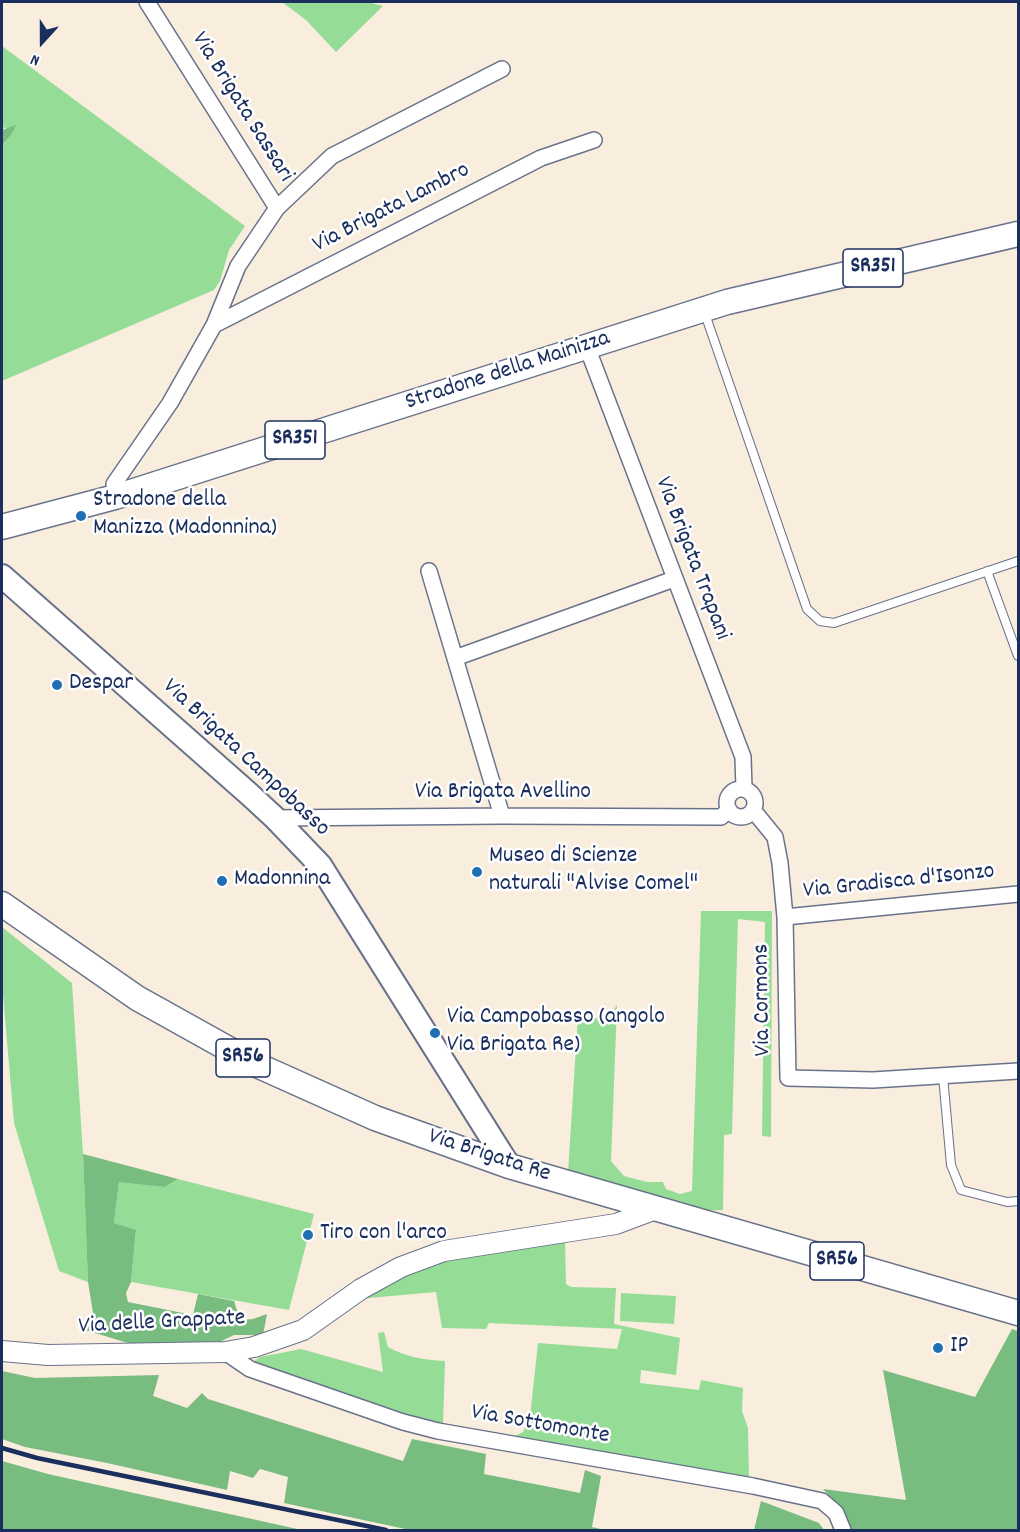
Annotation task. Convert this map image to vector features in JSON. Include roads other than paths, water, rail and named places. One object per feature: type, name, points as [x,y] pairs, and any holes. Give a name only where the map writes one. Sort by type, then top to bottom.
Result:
[{"type":"main road","name":"Stradone della Mainizza","points":[[2,527],[115,497],[727,302],[1018,234]]},
{"type":"main road","name":"Via Brigata Campobasso","points":[[2,576],[275,818],[320,865],[509,1166]]},
{"type":"main road","name":"Via Brigata Re","points":[[2,904],[137,998],[259,1066],[375,1119],[509,1166],[1018,1313]]},
{"type":"street","name":"Via Brigata Sassari","points":[[147,2],[277,208]]},
{"type":"street","points":[[115,497],[114,484],[170,404],[214,325],[238,266],[277,208],[332,156],[502,69]]},
{"type":"street","name":"Via Brigata Lambro","points":[[214,325],[541,158],[594,140]]},
{"type":"street","name":"Via Brigata Trapani","points":[[587,347],[743,757],[744,789],[753,795],[755,800],[753,810]]},
{"type":"street","points":[[429,571],[502,816]]},
{"type":"street","points":[[455,658],[674,579]]},
{"type":"street","points":[[744,789],[730,794],[727,805],[729,810],[738,817],[749,814],[753,810]]},
{"type":"street","name":"Via Brigata Avellino","points":[[275,818],[721,817],[729,810]]},
{"type":"street","name":"Via Cormons","points":[[753,810],[776,837],[780,863],[785,917],[788,1078],[873,1080],[1018,1071]]},
{"type":"street","name":"Via Gradisca d'Isonzo","points":[[785,917],[1018,894]]},
{"type":"street","name":"Via delle Grappate","points":[[2,1351],[48,1355],[225,1352],[254,1347],[303,1330],[361,1288],[401,1267],[444,1251],[616,1224],[656,1209]]},
{"type":"street","name":"Via Sottomonte","points":[[225,1352],[250,1368],[403,1422],[438,1431],[741,1484],[822,1501],[836,1513],[843,1530]]},
{"type":"lane","points":[[703,310],[807,609],[820,621],[834,623],[1018,561]]},
{"type":"lane","points":[[987,571],[1018,656]]},
{"type":"lane","points":[[943,1076],[951,1165],[961,1190],[1007,1202],[1018,1201]]},
{"type":"railway","points":[[2,1448],[37,1458],[386,1530]]},
{"type":"place","name":"Stradone della Manizza (Madonnina)","points":[[81,516]]},
{"type":"place","name":"Despar","points":[[57,685]]},
{"type":"place","name":"Museo di Scienze naturali \"Alvise Comel\"","points":[[477,872]]},
{"type":"place","name":"Madonnina","points":[[222,881]]},
{"type":"place","name":"Via Campobasso (angolo Via Brigata Re)","points":[[435,1033]]},
{"type":"place","name":"Tiro con l'arco","points":[[308,1235]]},
{"type":"place","name":"IP","points":[[938,1348]]}]
